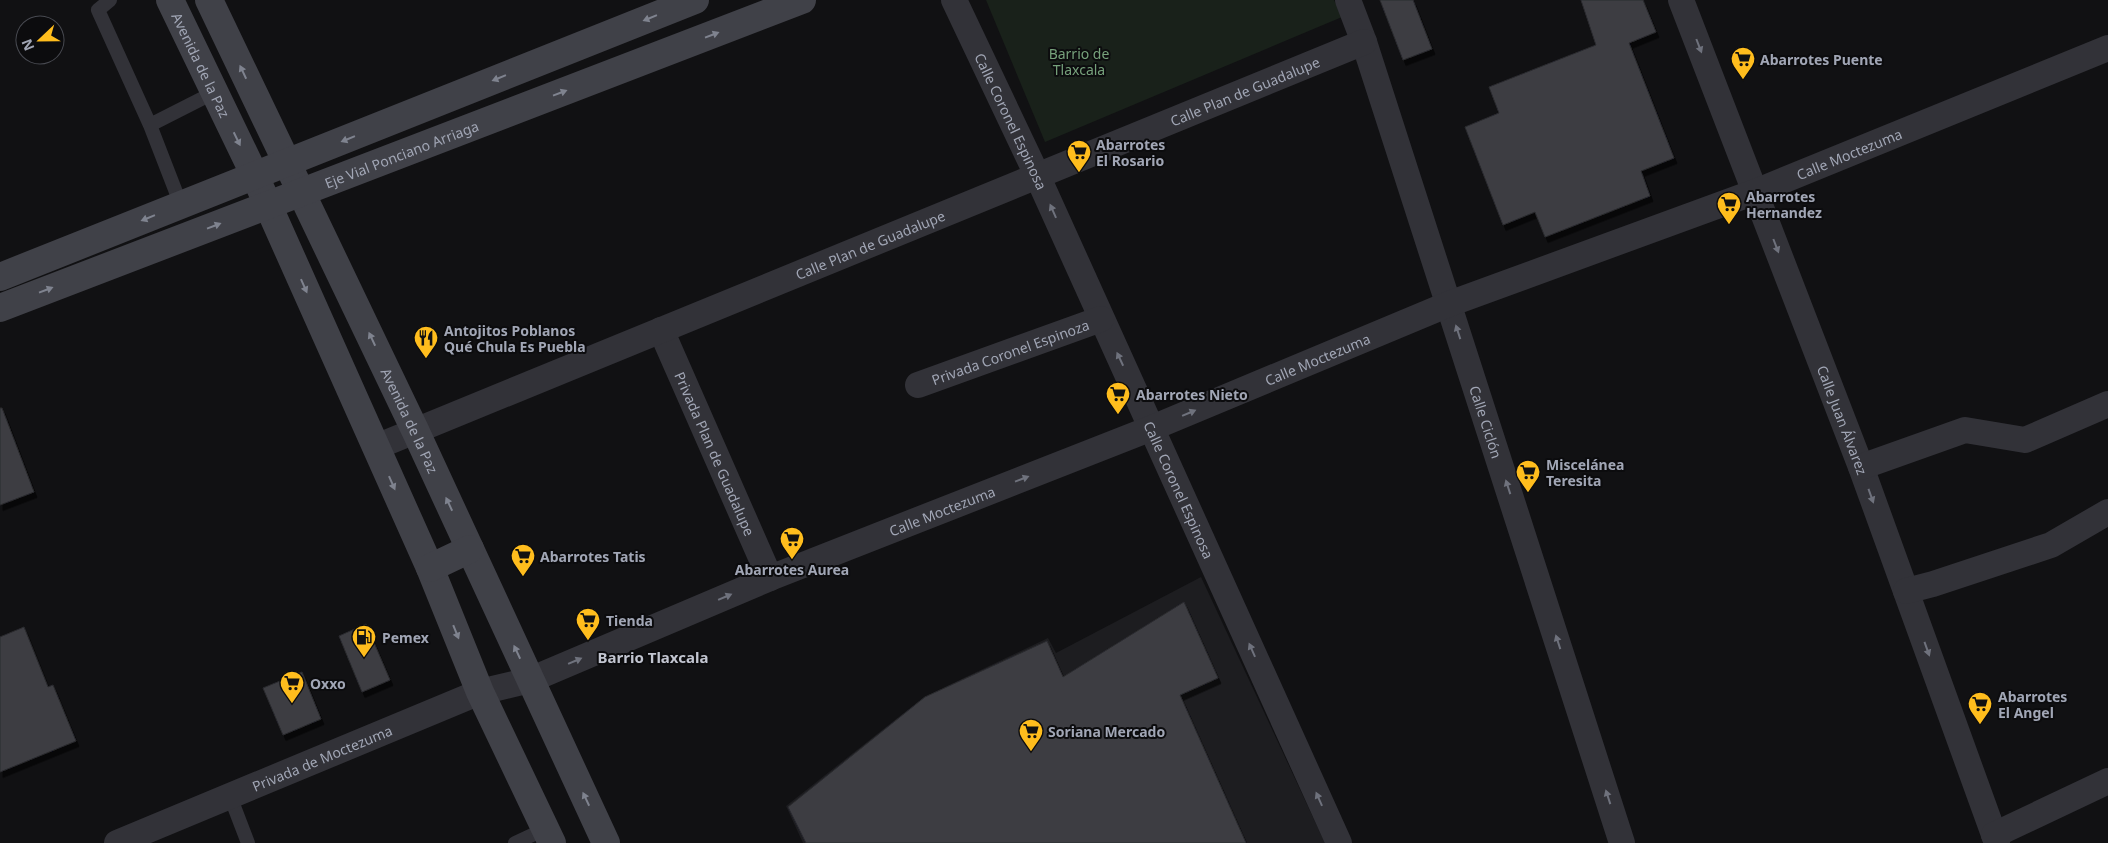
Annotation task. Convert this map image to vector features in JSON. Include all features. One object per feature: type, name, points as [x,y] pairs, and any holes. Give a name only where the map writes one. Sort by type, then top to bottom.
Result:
[{"type":"street","name":"Avenida de la Paz","points":[[170,0],[255,176],[430,568],[480,692],[549,836]]},
{"type":"street","name":"Avenida de la Paz","points":[[209,0],[415,430],[606,843]]},
{"type":"street","points":[[0,277],[695,0]]},
{"type":"street","name":"Eje Vial Ponciano Arriaga","points":[[0,308],[802,0]]},
{"type":"street","name":"Calle Coronel Espinosa","points":[[954,0],[1038,175],[1339,843]]},
{"type":"street","name":"Calle Ciclón","points":[[1348,0],[1364,42],[1622,843]]},
{"type":"street","name":"Calle Juan Álvarez","points":[[1681,0],[1861,467],[1995,839]]},
{"type":"street","name":"Calle Plan de Guadalupe","points":[[376,447],[1364,42]]},
{"type":"street","name":"Calle Moctezuma","points":[[530,680],[770,578],[1152,428],[1449,304],[1755,192],[2108,48]]},
{"type":"street","name":"Privada Coronel Espinoza","points":[[918,385],[1102,319]]},
{"type":"street","name":"Privada Plan de Guadalupe","points":[[661,330],[770,578]]},
{"type":"street","points":[[1861,467],[1965,430],[2025,440],[2108,404]]},
{"type":"street","points":[[1906,591],[1933,584],[2050,545],[2108,512]]},
{"type":"street","points":[[430,568],[470,549]]},
{"type":"street","name":"Privada de Moctezuma","points":[[117,843],[480,692],[530,680]]},
{"type":"street","points":[[1995,839],[2108,781]]},
{"type":"lane","points":[[110,0],[98,10],[150,125],[181,205]]},
{"type":"lane","points":[[150,125],[214,92]]},
{"type":"lane","points":[[230,796],[248,843]]},
{"type":"lane","points":[[515,843],[549,836]]},
{"type":"shaded area","name":"Soriana Mercado","points":[[1201,577],[1325,843],[803,843],[786,806],[924,697],[1048,638],[1056,653]]},
{"type":"green space","name":"Barrio de Tlaxcala","points":[[986,0],[1334,0],[1342,17],[1045,142]]},
{"type":"building","points":[[1380,0],[1413,0],[1432,49],[1403,60]]},
{"type":"building","points":[[1581,0],[1643,0],[1656,32],[1629,43],[1674,158],[1641,171],[1650,196],[1545,237],[1535,212],[1503,225],[1465,127],[1499,113],[1489,87],[1596,45]]},
{"type":"building","points":[[0,408],[2,408],[34,492],[0,505]]},
{"type":"building","name":"Soriana Mercado","points":[[1184,602],[1218,678],[1180,695],[1246,843],[806,843],[788,807],[925,697],[1047,641],[1063,677]]},
{"type":"building","name":"Pemex","points":[[366,624],[390,680],[362,692],[339,636]]},
{"type":"building","points":[[24,627],[48,687],[53,685],[76,741],[0,772],[0,637]]},
{"type":"building","name":"Oxxo","points":[[302,672],[321,719],[283,735],[263,688]]},
{"type":"place","name":"Abarrotes Puente","points":[[1743,80]]},
{"type":"place","name":"Abarrotes El Rosario","points":[[1079,173]]},
{"type":"place","name":"Abarrotes Hernandez","points":[[1729,225]]},
{"type":"place","name":"Antojitos Poblanos Qué Chula Es Puebla","points":[[426,359]]},
{"type":"place","name":"Abarrotes Nieto","points":[[1118,415]]},
{"type":"place","name":"Miscelánea Teresita","points":[[1528,493]]},
{"type":"place","name":"Abarrotes Aurea","points":[[792,560]]},
{"type":"place","name":"Abarrotes Tatis","points":[[523,577]]},
{"type":"place","name":"Tienda","points":[[588,641]]},
{"type":"place","name":"Pemex","points":[[364,658]]},
{"type":"place","name":"Oxxo","points":[[292,704]]},
{"type":"place","name":"Abarrotes El Angel","points":[[1980,725]]},
{"type":"place","name":"Soriana Mercado","points":[[1031,752]]},
{"type":"district","name":"Barrio Tlaxcala","points":[[653,657]]}]
